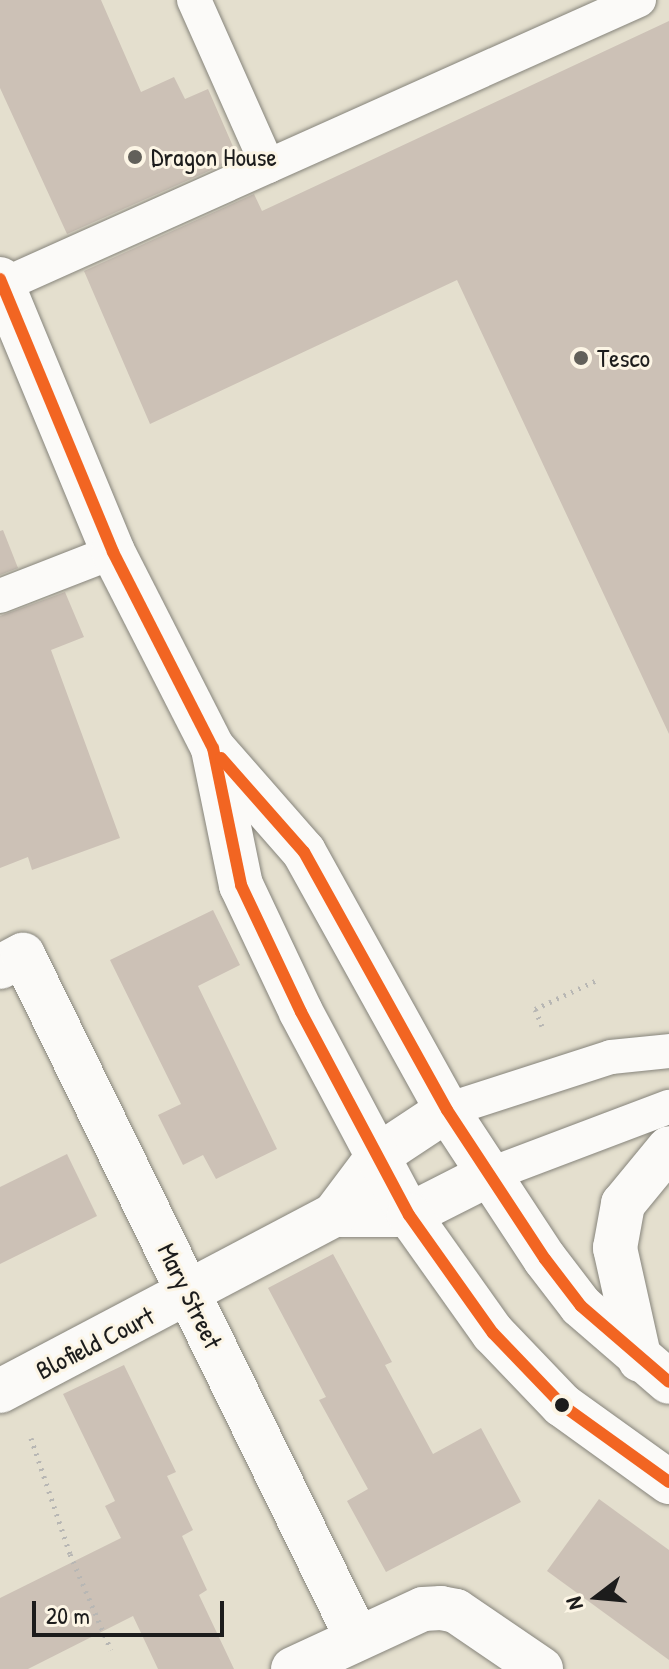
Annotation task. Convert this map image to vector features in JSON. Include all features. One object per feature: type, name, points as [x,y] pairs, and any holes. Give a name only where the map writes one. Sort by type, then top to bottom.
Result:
[{"type":"main road","points":[[4,299],[113,552],[213,748],[304,852],[486,1176],[581,1306],[655,1371]]},
{"type":"main road","points":[[213,748],[241,885],[301,1012],[409,1215],[493,1333],[562,1405],[669,1482]]},
{"type":"main road","name":"Mary Street","points":[[12,961],[189,1294],[357,1638]]},
{"type":"main road","points":[[334,1215],[379,1155],[447,1110]]},
{"type":"main road","points":[[655,1371],[615,1248],[623,1204],[669,1148]]},
{"type":"main road","points":[[334,1215],[409,1215],[486,1176]]},
{"type":"main road","name":"Blofield Court","points":[[7,1388],[334,1215]]},
{"type":"main road","points":[[293,1669],[423,1609],[441,1608],[456,1611],[541,1669]]},
{"type":"lane","points":[[194,0],[268,166]]},
{"type":"lane","points":[[4,299],[268,166],[639,0]]},
{"type":"lane","points":[[0,596],[113,552]]},
{"type":"lane","points":[[447,1110],[611,1057],[669,1051]]},
{"type":"lane","points":[[486,1176],[669,1107]]},
{"type":"path","points":[[544,1030],[535,1009],[597,980]]},
{"type":"path","points":[[7,1388],[70,1554],[111,1650]]},
{"type":"building","points":[[0,0],[101,0],[141,92],[174,77],[185,99],[208,89],[238,158],[67,234],[0,88]]},
{"type":"building","name":"Tesco","points":[[669,21],[669,734],[457,280],[150,424],[84,271],[254,194],[262,211]]},
{"type":"building","points":[[3,530],[18,568],[0,575],[0,531]]},
{"type":"building","points":[[65,592],[84,637],[51,650],[120,838],[32,870],[28,857],[0,868],[0,616]]},
{"type":"building","points":[[213,910],[240,965],[198,986],[277,1149],[216,1179],[203,1155],[183,1165],[158,1115],[181,1104],[110,960]]},
{"type":"building","points":[[67,1154],[97,1216],[0,1264],[0,1187]]},
{"type":"building","points":[[333,1254],[392,1362],[385,1365],[433,1454],[481,1428],[521,1502],[386,1572],[347,1501],[368,1489],[319,1400],[326,1397],[268,1288]]},
{"type":"building","points":[[124,1365],[176,1472],[167,1476],[193,1530],[182,1536],[207,1590],[199,1595],[234,1669],[158,1669],[133,1616],[28,1669],[0,1669],[0,1598],[121,1538],[105,1506],[115,1501],[63,1394]]},
{"type":"building","points":[[599,1499],[669,1550],[669,1660],[547,1571]]},
{"type":"transit line","points":[[0,279],[113,552],[213,748],[241,885],[301,1012],[409,1215],[493,1333],[562,1405],[669,1482]]},
{"type":"transit line","points":[[221,758],[304,852],[447,1110],[545,1259],[581,1306],[669,1382]]},
{"type":"place","name":"Dragon House","points":[[135,157]]},
{"type":"place","name":"Tesco","points":[[581,358]]}]
